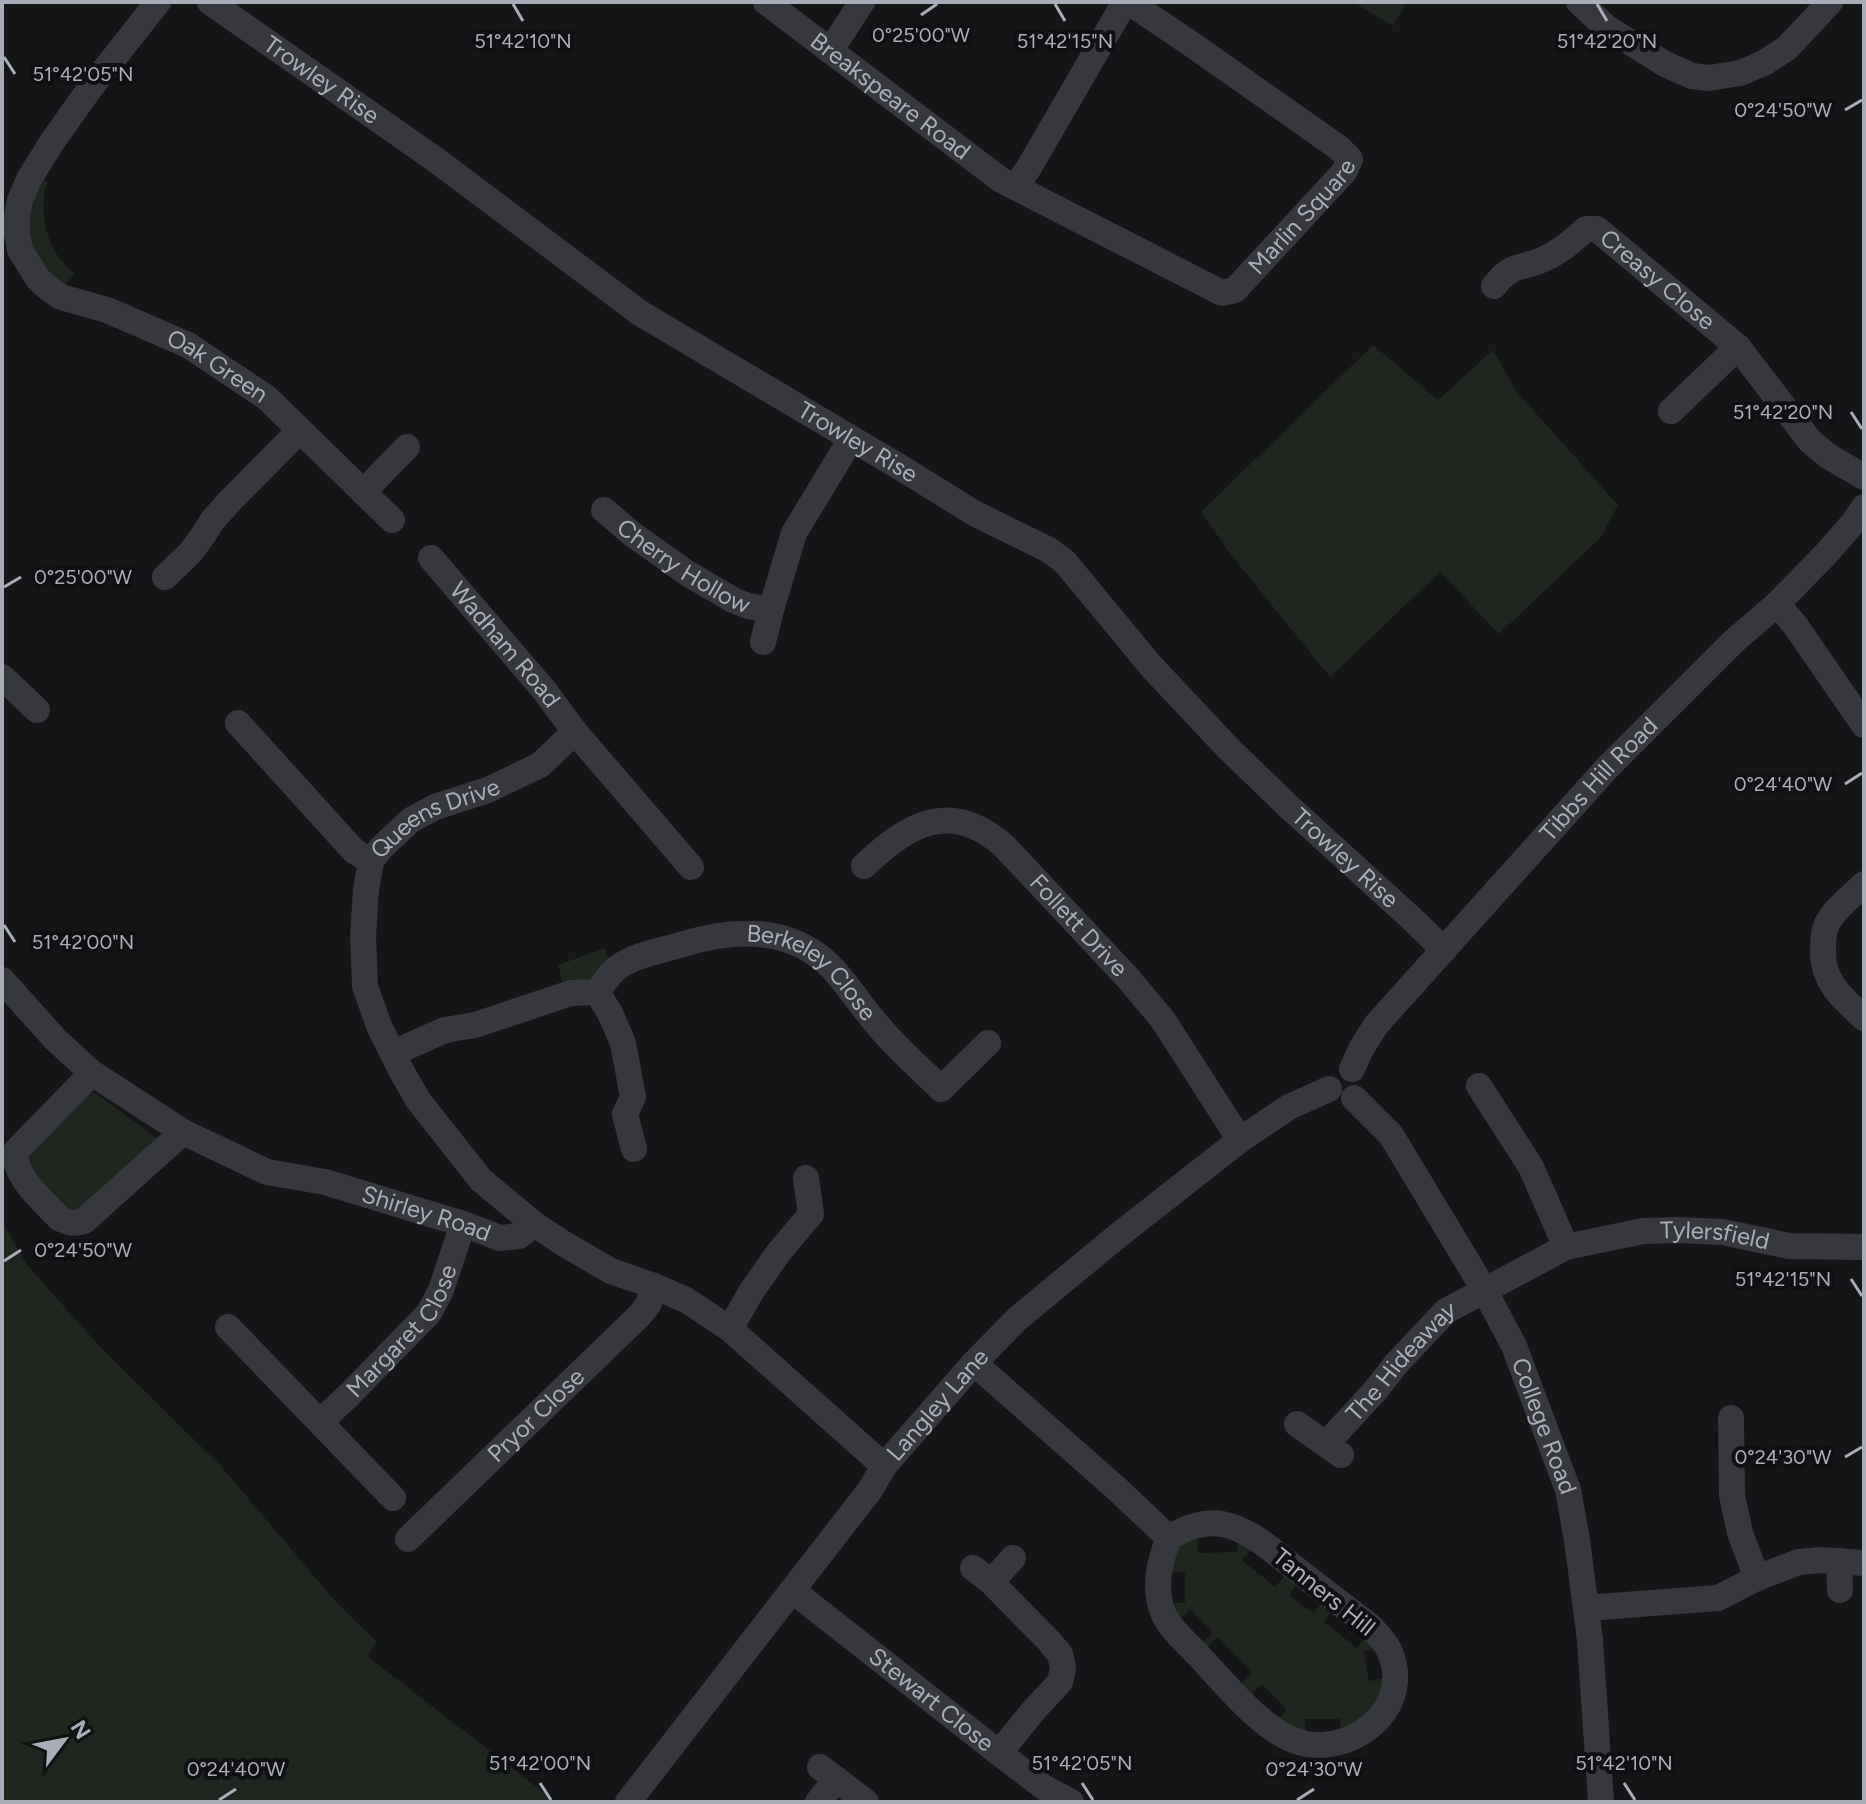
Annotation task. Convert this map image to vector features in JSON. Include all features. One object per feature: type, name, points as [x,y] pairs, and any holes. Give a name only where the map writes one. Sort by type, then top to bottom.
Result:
[{"type":"street","name":"Oak Green","points":[[158,2],[91,87],[34,170],[20,200],[17,234],[11,253],[61,297],[107,310],[188,345],[267,398],[392,520]]},
{"type":"street","name":"Trowley Rise","points":[[210,2],[436,160],[640,313],[974,513],[1049,550],[1065,562],[1151,666],[1228,748],[1444,950]]},
{"type":"street","name":"Breakspeare Road","points":[[766,2],[1001,180],[1015,187]]},
{"type":"street","points":[[830,51],[862,2]]},
{"type":"street","points":[[1015,187],[1127,2]]},
{"type":"street","name":"Marlin Square","points":[[1015,187],[1222,293],[1235,290],[1344,172],[1350,159],[1339,148],[1127,2]]},
{"type":"street","points":[[1579,2],[1607,28],[1665,64],[1692,76],[1709,78],[1740,73],[1764,63],[1787,48],[1830,2]]},
{"type":"street","name":"Creasy Close","points":[[1494,286],[1501,276],[1513,268],[1543,260],[1562,250],[1586,229],[1597,229],[1738,347],[1810,441],[1837,462],[1864,477]]},
{"type":"street","name":"Creasy Close","points":[[1671,411],[1738,347]]},
{"type":"street","points":[[165,577],[191,552],[228,503],[300,430]]},
{"type":"street","name":"Cherry Hollow","points":[[763,642],[794,533],[851,439]]},
{"type":"street","points":[[363,492],[407,447]]},
{"type":"street","name":"Tibbs Hill Road","points":[[1329,1089],[1332,1074],[1342,1068],[1352,1069],[1376,1025],[1617,758],[1733,642],[1777,604],[1825,555],[1864,507]]},
{"type":"street","name":"Cherry Hollow","points":[[604,510],[687,573],[733,600],[771,610]]},
{"type":"street","name":"Wadham Road","points":[[431,558],[691,867]]},
{"type":"street","points":[[1777,604],[1864,725]]},
{"type":"street","points":[[2,677],[37,710]]},
{"type":"street","points":[[238,723],[354,851],[371,861]]},
{"type":"street","name":"Queens Drive","points":[[534,1224],[481,1180],[418,1100],[379,1026],[365,986],[363,936],[366,890],[371,861],[411,820],[435,807],[488,790],[540,765],[575,732]]},
{"type":"street","name":"Follett Drive","points":[[864,866],[910,829],[924,824],[941,820],[959,821],[989,833],[1154,1009],[1240,1140]]},
{"type":"street","points":[[1864,884],[1834,913],[1826,927],[1822,963],[1828,980],[1864,1018]]},
{"type":"street","name":"Berkeley Close","points":[[597,992],[616,969],[635,958],[703,938],[745,933],[773,935],[798,943],[830,966],[878,1026],[941,1089],[988,1043]]},
{"type":"street","name":"Shirley Road","points":[[2,980],[56,1040],[92,1073],[183,1132],[267,1172],[325,1182],[500,1238],[519,1236],[534,1224]]},
{"type":"street","points":[[393,1053],[445,1030],[475,1025],[571,993],[597,992],[623,1043],[633,1097],[625,1114],[634,1149]]},
{"type":"street","points":[[1329,1089],[1339,1100],[1350,1101],[1359,1094],[1360,1078],[1352,1069]]},
{"type":"street","points":[[92,1073],[16,1151],[15,1160],[22,1176],[59,1218],[66,1222],[84,1221],[183,1132]]},
{"type":"street","points":[[1479,1086],[1531,1167],[1566,1247]]},
{"type":"street","name":"Langley Lane","points":[[628,1802],[870,1490],[884,1466],[974,1363],[1036,1302],[1240,1140],[1289,1107],[1329,1089]]},
{"type":"street","name":"College Road","points":[[1354,1098],[1391,1135],[1485,1291],[1514,1346],[1568,1490],[1590,1640],[1601,1802]]},
{"type":"street","points":[[730,1329],[779,1252],[818,1216],[806,1178]]},
{"type":"street","name":"Margaret Close","points":[[320,1422],[429,1313],[441,1290],[463,1224]]},
{"type":"street","points":[[534,1224],[611,1271],[686,1300],[730,1329],[884,1466]]},
{"type":"street","name":"Tylersfield","points":[[1485,1291],[1566,1247],[1643,1231],[1723,1232],[1789,1246],[1864,1247]]},
{"type":"street","name":"Pryor Close","points":[[408,1539],[640,1315],[648,1305],[654,1286]]},
{"type":"street","name":"The Hideaway","points":[[1297,1424],[1334,1450],[1437,1318],[1485,1291]]},
{"type":"street","points":[[228,1327],[393,1498]]},
{"type":"street","points":[[974,1363],[1169,1538]]},
{"type":"street","points":[[1731,1418],[1732,1495],[1740,1533],[1757,1578]]},
{"type":"street","name":"Tanners Hill","points":[[1220,1523],[1241,1529],[1370,1626],[1390,1651],[1394,1670],[1390,1700],[1376,1722],[1353,1738],[1336,1744],[1319,1745],[1291,1739],[1270,1727],[1236,1696],[1165,1616],[1159,1599],[1159,1569],[1169,1538],[1180,1530],[1201,1525],[1220,1523]]},
{"type":"street","points":[[999,1753],[1051,1694],[1060,1682],[1063,1668],[1060,1654],[1049,1641],[982,1575],[1013,1558]]},
{"type":"street","points":[[1586,1608],[1718,1598],[1757,1578],[1799,1562],[1821,1560],[1852,1562],[1840,1590]]},
{"type":"street","name":"Stewart Close","points":[[793,1591],[1045,1788],[1071,1802]]},
{"type":"street","points":[[818,1802],[828,1773],[866,1802]]},
{"type":"shaded area","points":[[1353,2],[1407,2],[1393,26]]},
{"type":"shaded area","points":[[43,179],[48,182],[44,201],[47,233],[55,252],[75,274],[63,287],[54,281],[31,252],[27,212]]},
{"type":"shaded area","points":[[1373,345],[1438,400],[1493,350],[1516,391],[1618,505],[1601,537],[1499,634],[1440,572],[1330,677],[1232,556],[1201,512]]},
{"type":"shaded area","points":[[605,948],[611,968],[603,978],[564,987],[558,965]]},
{"type":"shaded area","points":[[94,1092],[158,1139],[80,1210],[65,1213],[23,1158],[87,1095]]},
{"type":"shaded area","points":[[2,1221],[27,1265],[103,1350],[221,1466],[335,1601],[377,1642],[367,1656],[556,1802],[2,1802]]},
{"type":"shaded area","points":[[1197,1534],[1198,1553],[1237,1552],[1238,1534],[1254,1545],[1242,1560],[1275,1587],[1288,1572],[1300,1580],[1289,1595],[1313,1613],[1324,1599],[1334,1607],[1324,1622],[1357,1648],[1369,1634],[1379,1648],[1363,1651],[1369,1681],[1385,1678],[1383,1699],[1341,1738],[1340,1719],[1305,1719],[1305,1738],[1275,1722],[1287,1710],[1262,1684],[1250,1696],[1239,1686],[1252,1673],[1218,1637],[1204,1650],[1200,1646],[1213,1632],[1190,1609],[1177,1622],[1167,1603],[1185,1603],[1185,1572],[1168,1572],[1176,1548]]}]
